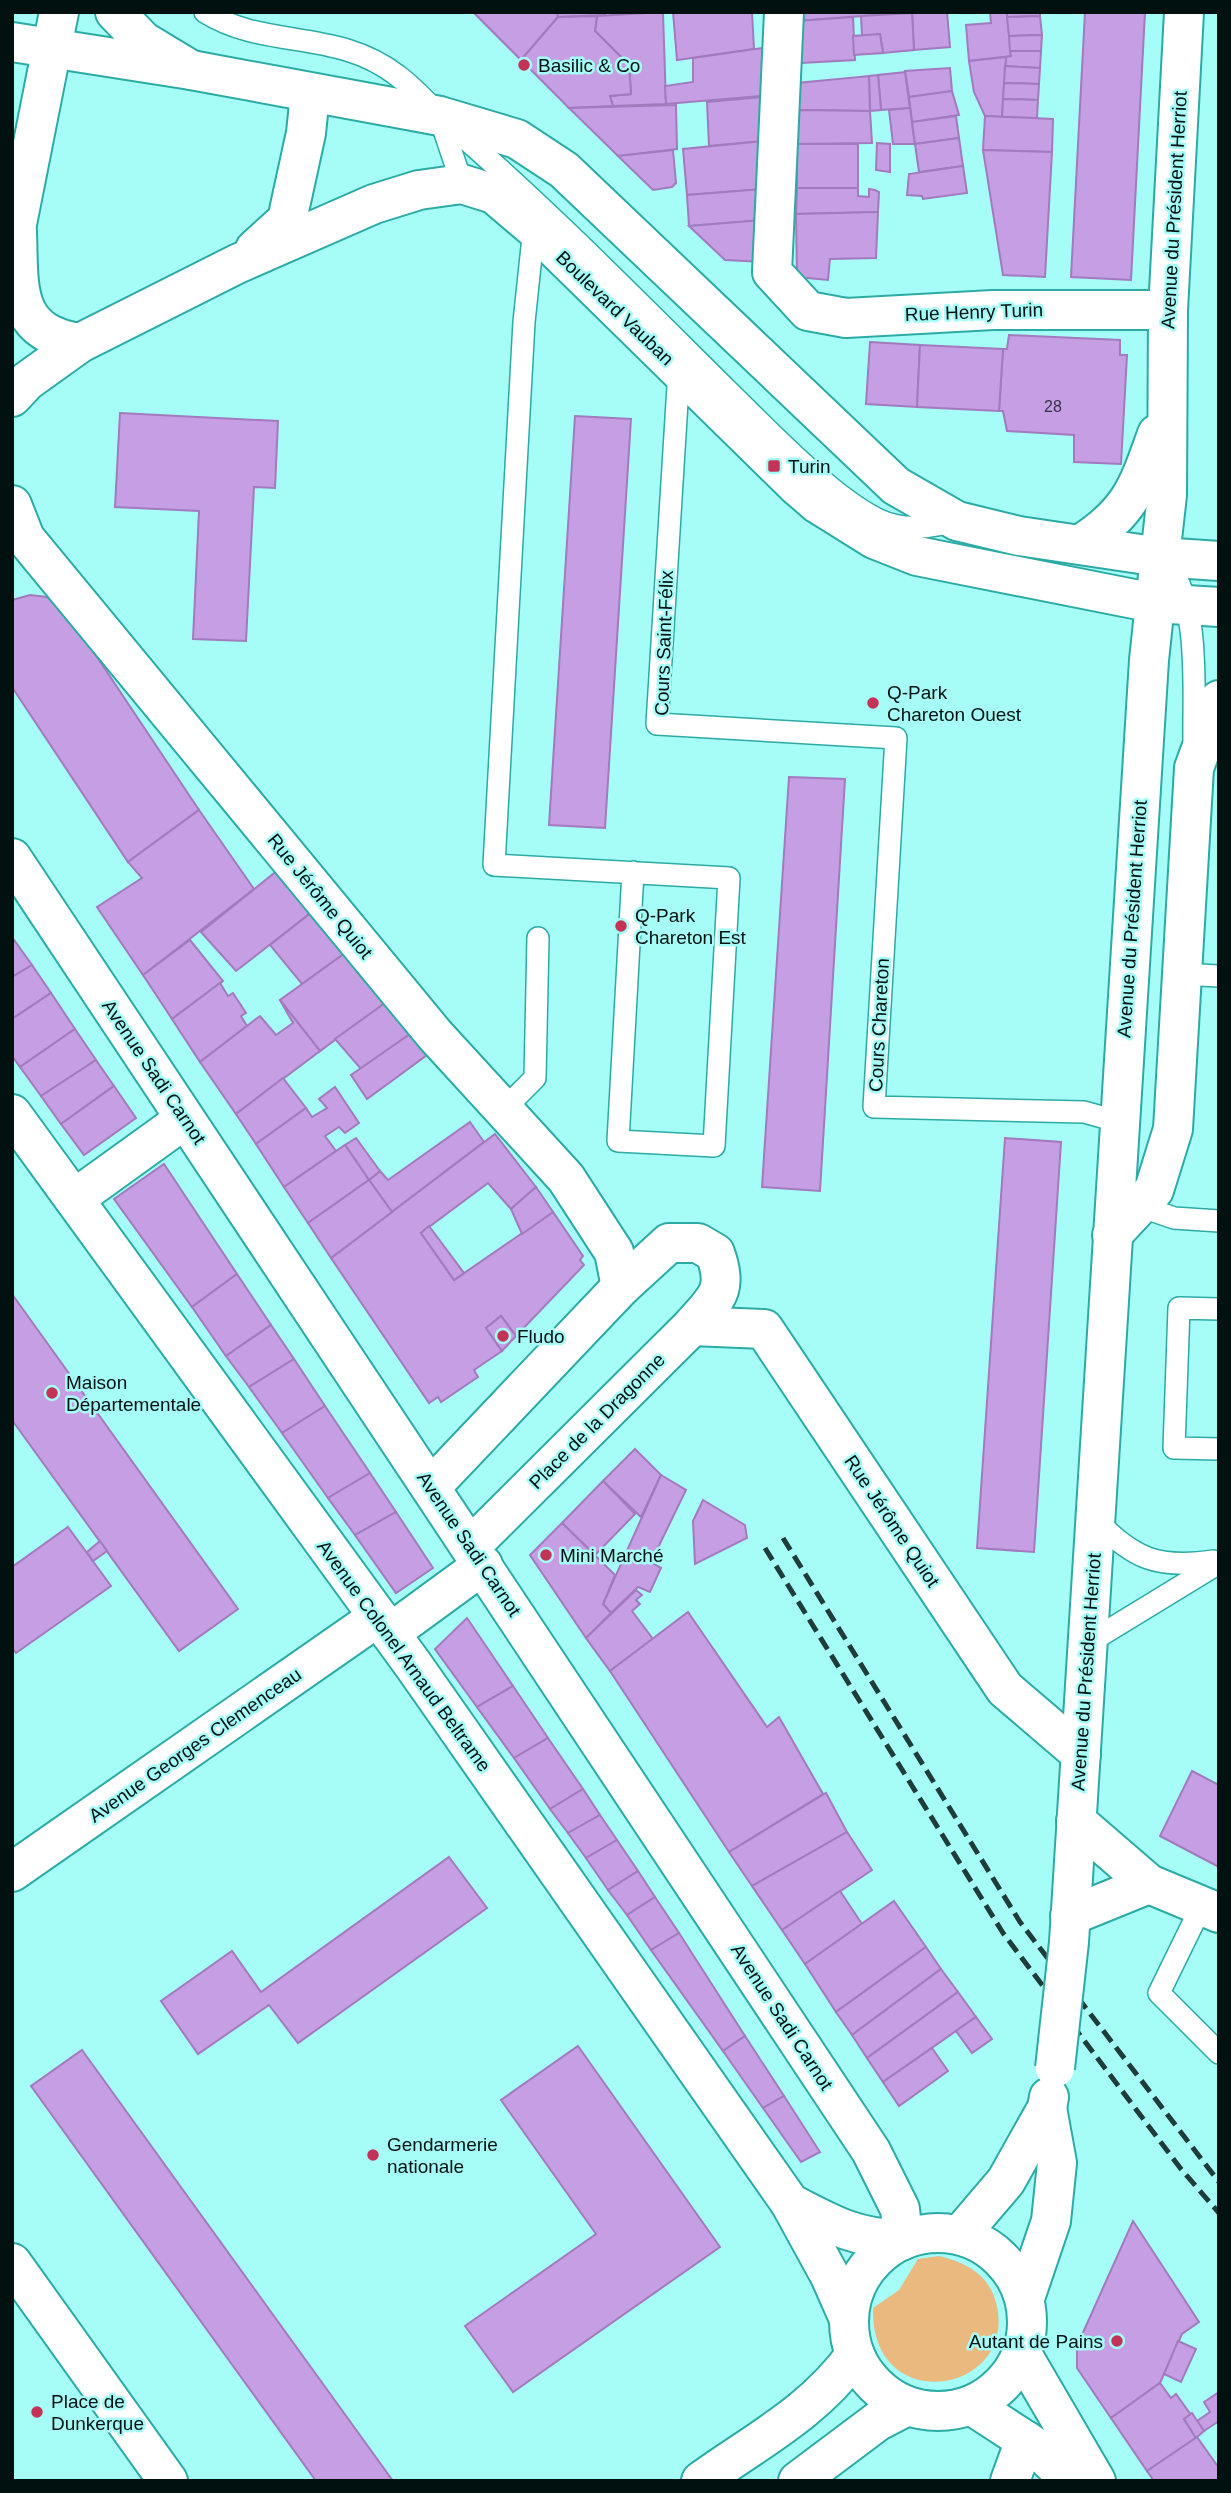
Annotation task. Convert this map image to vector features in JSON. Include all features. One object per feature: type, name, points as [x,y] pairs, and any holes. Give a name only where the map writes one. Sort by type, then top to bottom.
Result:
[{"type":"main road","points":[[59,12],[15,240],[21,297],[28,315],[42,332],[57,339],[80,342]]},
{"type":"main road","points":[[115,12],[143,41],[191,70]]},
{"type":"main road","name":"Rue Henry Turin","points":[[784,12],[780,282],[808,311],[846,317],[993,310],[1168,310]]},
{"type":"main road","name":"Avenue du Président Herriot","points":[[1160,557],[1167,495],[1168,310],[1184,12]]},
{"type":"main road","points":[[12,42],[191,70],[440,116],[517,139],[543,154],[896,486],[957,521],[1019,536],[1160,557],[1219,561]]},
{"type":"main road","points":[[12,397],[27,381],[80,342],[237,264],[287,220],[306,133],[310,93]]},
{"type":"main road","name":"Boulevard Vauban","points":[[237,264],[374,204],[419,190],[462,184],[494,194],[534,229],[796,485],[818,504],[874,539],[924,558],[1186,605]]},
{"type":"main road","name":"Avenue du Président Herriot","points":[[1081,544],[1098,534],[1136,493],[1166,408]]},
{"type":"main road","name":"Rue Jérôme Quiot","points":[[12,505],[25,538],[435,1035],[566,1178],[614,1252],[621,1287]]},
{"type":"main road","points":[[1160,557],[1186,605]]},
{"type":"main road","name":"Avenue du Président Herriot","points":[[960,2235],[1006,2181],[1047,2108],[1055,2068],[1071,1904],[1112,1235],[1128,1202],[1120,1122],[1186,605]]},
{"type":"main road","name":"Avenue du Président Herriot","points":[[1128,1202],[1154,1190],[1173,1129],[1194,768],[1219,700]]},
{"type":"main road","name":"Avenue Sadi Carnot","points":[[12,858],[871,2151],[900,2209],[903,2240]]},
{"type":"main road","name":"Avenue Colonel Arnaud Beltrame","points":[[12,1114],[384,1625],[790,2203],[830,2276],[852,2337]]},
{"type":"main road","points":[[74,1199],[185,1119]]},
{"type":"main road","name":"Place de la Dragonne","points":[[384,1625],[477,1556],[692,1326],[721,1292],[722,1271],[715,1253],[698,1243],[669,1243],[621,1287]]},
{"type":"main road","points":[[431,1487],[621,1287]]},
{"type":"main road","name":"Rue Jérôme Quiot","points":[[692,1326],[764,1329],[1005,1689],[1081,1754]]},
{"type":"main road","name":"Avenue Georges Clemenceau","points":[[12,1872],[384,1625]]},
{"type":"main road","points":[[1076,1821],[1149,1884],[1210,1909]]},
{"type":"main road","points":[[1071,1904],[1149,1884]]},
{"type":"main road","name":"Avenue du Président Herriot","points":[[1025,2298],[1051,2221],[1057,2163],[1047,2108]]},
{"type":"main road","name":"Avenue Colonel Arnaud Beltrame","points":[[790,2203],[844,2231],[870,2239],[903,2240]]},
{"type":"main road","points":[[701,2481],[807,2409],[834,2384],[852,2337],[853,2294],[864,2271],[882,2253],[903,2240],[925,2234],[960,2235],[982,2244],[1001,2258],[1016,2276],[1025,2298],[1028,2319],[1022,2354],[999,2387],[971,2405],[928,2410],[907,2406],[886,2394],[867,2377],[852,2337]]},
{"type":"main road","points":[[12,2263],[168,2481]]},
{"type":"main road","points":[[1022,2354],[1097,2481]]},
{"type":"main road","points":[[971,2405],[1025,2440],[1070,2481]]},
{"type":"main road","points":[[798,2481],[878,2421],[907,2406]]},
{"type":"main road","points":[[1010,2481],[1025,2440]]},
{"type":"lane","points":[[205,12],[242,30],[336,44],[357,51],[398,75],[440,116],[462,184]]},
{"type":"lane","points":[[534,229],[524,322],[494,865],[633,872],[729,878],[714,1146],[618,1141],[633,872]]},
{"type":"lane","name":"Cours Saint-Félix","points":[[679,370],[657,724],[896,738]]},
{"type":"lane","points":[[1186,605],[1192,660],[1194,768]]},
{"type":"lane","name":"Cours Chareton","points":[[896,738],[874,1107],[1084,1112],[1120,1122]]},
{"type":"lane","points":[[504,1109],[535,1078],[538,938]]},
{"type":"lane","points":[[1181,974],[1219,976]]},
{"type":"lane","points":[[1128,1202],[1174,1218],[1219,1221]]},
{"type":"lane","points":[[1219,1309],[1179,1308],[1174,1448],[1219,1449]]},
{"type":"lane","points":[[1095,1519],[1116,1541],[1141,1556],[1187,1564],[1219,1561]]},
{"type":"lane","points":[[1088,1643],[1219,1561]]},
{"type":"lane","points":[[1210,1909],[1158,1993],[1219,2053]]},
{"type":"shaded area","points":[[939,2256],[966,2265],[986,2282],[995,2299],[998,2331],[988,2356],[968,2373],[944,2381],[918,2380],[895,2367],[879,2344],[873,2308],[899,2290],[918,2259]]},
{"type":"building","points":[[473,12],[557,12],[558,17],[521,60]]},
{"type":"building","points":[[557,12],[605,12],[605,15],[558,17]]},
{"type":"building","points":[[663,12],[666,104],[613,106],[610,96],[631,94],[629,65],[595,31],[597,16]]},
{"type":"building","points":[[673,12],[752,12],[754,49],[677,60]]},
{"type":"building","points":[[798,12],[902,12],[902,13],[797,21]]},
{"type":"building","points":[[947,12],[950,47],[914,50],[912,13]]},
{"type":"building","points":[[990,12],[1007,12],[1011,56],[969,61],[966,25],[991,23]]},
{"type":"building","points":[[1007,12],[1040,12],[1040,16],[1007,17]]},
{"type":"building","points":[[1085,12],[1145,12],[1131,280],[1071,277]]},
{"type":"building","points":[[912,13],[914,50],[883,53],[880,34],[862,36],[861,16]]},
{"type":"building","points":[[597,16],[595,31],[629,65],[631,94],[610,96],[613,106],[569,108],[521,60],[558,17]]},
{"type":"building","points":[[1040,16],[1042,35],[1009,36],[1007,17]]},
{"type":"building","points":[[853,17],[855,60],[801,63],[797,59],[797,21]]},
{"type":"building","points":[[880,34],[883,53],[854,55],[853,36]]},
{"type":"building","points":[[1042,35],[1041,51],[1010,51],[1009,36]]},
{"type":"building","points":[[769,47],[774,95],[666,104],[665,86],[693,82],[693,58]]},
{"type":"building","points":[[1010,51],[1041,51],[1040,68],[1005,66],[1006,57],[1011,56]]},
{"type":"building","points":[[1006,57],[1002,117],[985,116],[974,92],[969,61]]},
{"type":"building","points":[[1005,66],[1040,68],[1039,84],[1004,83]]},
{"type":"building","points":[[950,68],[952,91],[909,97],[905,71]]},
{"type":"building","points":[[905,72],[910,108],[881,110],[878,75]]},
{"type":"building","points":[[878,75],[881,110],[870,111],[869,76]]},
{"type":"building","points":[[869,76],[870,111],[797,110],[797,83]]},
{"type":"building","points":[[1004,83],[1039,84],[1038,100],[1003,99]]},
{"type":"building","points":[[952,91],[959,115],[912,122],[909,97]]},
{"type":"building","points":[[763,97],[764,141],[709,146],[707,102]]},
{"type":"building","points":[[1003,99],[1038,100],[1037,118],[1002,117]]},
{"type":"building","points":[[676,105],[677,149],[618,156],[569,108]]},
{"type":"building","points":[[910,108],[915,144],[893,144],[889,110]]},
{"type":"building","points":[[797,110],[870,111],[872,143],[797,144]]},
{"type":"building","points":[[956,116],[959,138],[915,144],[912,122]]},
{"type":"building","points":[[985,116],[1053,119],[1052,152],[983,150]]},
{"type":"building","points":[[959,138],[963,166],[919,172],[915,144]]},
{"type":"building","points":[[764,141],[763,189],[687,195],[683,149]]},
{"type":"building","points":[[877,143],[890,144],[890,172],[876,170]]},
{"type":"building","points":[[797,144],[858,144],[858,188],[797,188]]},
{"type":"building","points":[[673,150],[676,183],[672,187],[653,190],[618,156]]},
{"type":"building","points":[[983,150],[1052,152],[1045,277],[1003,275]]},
{"type":"building","points":[[963,166],[967,193],[923,199],[922,196],[907,195],[909,174]]},
{"type":"building","points":[[797,188],[858,188],[858,196],[869,197],[869,189],[875,190],[879,192],[878,212],[796,214]]},
{"type":"building","points":[[763,189],[763,220],[689,226],[687,195]]},
{"type":"building","points":[[878,212],[876,258],[830,259],[828,280],[797,277],[796,214]]},
{"type":"building","points":[[763,220],[764,262],[725,260],[689,226]]},
{"type":"building","points":[[1009,335],[1120,340],[1120,355],[1127,355],[1121,464],[1074,462],[1074,435],[1007,431],[1003,411],[999,411],[1003,349],[1007,349]]},
{"type":"building","points":[[870,342],[920,345],[917,407],[866,404]]},
{"type":"building","points":[[920,345],[1003,349],[999,411],[917,407]]},
{"type":"building","points":[[120,413],[278,421],[275,488],[254,487],[246,641],[193,639],[199,511],[115,507]]},
{"type":"building","points":[[575,416],[631,419],[605,828],[549,825]]},
{"type":"building","points":[[30,595],[47,597],[65,609],[199,810],[128,862],[12,687],[12,600]]},
{"type":"building","points":[[789,777],[845,779],[820,1191],[762,1187]]},
{"type":"building","points":[[199,810],[254,889],[143,975],[97,907],[142,878],[128,862]]},
{"type":"building","points":[[278,870],[312,912],[236,971],[201,932]]},
{"type":"building","points":[[312,912],[345,953],[302,984],[270,945]]},
{"type":"building","points":[[12,937],[32,965],[12,977]]},
{"type":"building","points":[[190,940],[223,981],[172,1019],[143,975]]},
{"type":"building","points":[[345,953],[385,1003],[320,1051],[280,1000]]},
{"type":"building","points":[[32,965],[51,993],[12,1019],[12,977]]},
{"type":"building","points":[[220,983],[228,996],[233,993],[246,1013],[241,1016],[247,1026],[200,1062],[172,1019]]},
{"type":"building","points":[[51,993],[75,1029],[20,1067],[12,1056],[12,1019]]},
{"type":"building","points":[[280,1000],[320,1051],[236,1114],[200,1062],[260,1016],[276,1035],[293,1023]]},
{"type":"building","points":[[385,1003],[410,1034],[361,1069],[335,1039]]},
{"type":"building","points":[[75,1029],[96,1060],[41,1096],[20,1067]]},
{"type":"building","points":[[410,1034],[427,1055],[367,1099],[351,1075]]},
{"type":"building","points":[[96,1060],[114,1086],[61,1124],[41,1096]]},
{"type":"building","points":[[283,1078],[306,1108],[256,1144],[236,1114]]},
{"type":"building","points":[[114,1086],[136,1118],[84,1155],[61,1124]]},
{"type":"building","points":[[335,1087],[359,1123],[345,1133],[339,1127],[325,1136],[336,1151],[284,1187],[256,1144],[306,1108],[312,1117],[327,1108],[319,1099]]},
{"type":"building","points":[[470,1122],[484,1142],[392,1212],[369,1180],[380,1171],[388,1180]]},
{"type":"building","points":[[495,1134],[536,1187],[511,1209],[488,1183],[421,1233],[454,1280],[553,1212],[583,1256],[580,1260],[584,1265],[516,1336],[501,1316],[486,1328],[502,1351],[474,1370],[478,1377],[441,1402],[438,1397],[429,1403],[331,1258]]},
{"type":"building","points":[[356,1138],[380,1171],[369,1180],[345,1145]]},
{"type":"building","points":[[1005,1138],[1061,1142],[1034,1552],[977,1548]]},
{"type":"building","points":[[345,1145],[369,1180],[308,1223],[284,1187]]},
{"type":"building","points":[[164,1164],[237,1274],[192,1307],[114,1199]]},
{"type":"building","points":[[369,1180],[392,1212],[331,1258],[308,1223]]},
{"type":"building","points":[[536,1187],[553,1212],[522,1234],[511,1209]]},
{"type":"building","points":[[429,1226],[464,1273],[454,1280],[421,1233]]},
{"type":"building","points":[[237,1274],[271,1325],[226,1356],[192,1307]]},
{"type":"building","points":[[12,1294],[238,1609],[179,1651],[12,1420]]},
{"type":"building","points":[[501,1316],[516,1336],[502,1351],[486,1328]]},
{"type":"building","points":[[271,1325],[294,1359],[249,1387],[226,1356]]},
{"type":"building","points":[[294,1359],[325,1406],[282,1433],[249,1387]]},
{"type":"building","points":[[325,1406],[370,1473],[328,1498],[282,1433]]},
{"type":"building","points":[[635,1449],[661,1475],[641,1517],[603,1481]]},
{"type":"building","points":[[370,1473],[396,1512],[355,1535],[328,1498]]},
{"type":"building","points":[[661,1475],[686,1490],[651,1562],[661,1568],[650,1592],[638,1587],[611,1613],[603,1604]]},
{"type":"building","points":[[603,1481],[635,1514],[595,1555],[562,1523]]},
{"type":"building","points":[[703,1500],[745,1525],[747,1538],[695,1564],[693,1521]]},
{"type":"building","points":[[396,1512],[433,1568],[396,1593],[355,1535]]},
{"type":"building","points":[[562,1523],[615,1575],[603,1604],[611,1613],[586,1638],[530,1555]]},
{"type":"building","points":[[68,1527],[111,1586],[16,1653],[12,1648],[12,1567]]},
{"type":"building","points":[[100,1541],[107,1551],[93,1561],[87,1552]]},
{"type":"building","points":[[636,1590],[642,1595],[636,1600],[640,1604],[632,1611],[653,1639],[610,1671],[586,1638]]},
{"type":"building","points":[[688,1612],[767,1727],[779,1717],[823,1794],[729,1852],[610,1671]]},
{"type":"building","points":[[467,1618],[513,1686],[477,1707],[435,1649]]},
{"type":"building","points":[[513,1686],[548,1738],[514,1758],[477,1707]]},
{"type":"building","points":[[548,1738],[583,1789],[550,1809],[514,1758]]},
{"type":"building","points":[[1192,1771],[1219,1785],[1219,1867],[1160,1836]]},
{"type":"building","points":[[583,1789],[600,1815],[568,1833],[550,1809]]},
{"type":"building","points":[[826,1793],[847,1832],[752,1886],[729,1852]]},
{"type":"building","points":[[600,1815],[617,1840],[586,1858],[568,1833]]},
{"type":"building","points":[[847,1832],[872,1870],[782,1930],[752,1886]]},
{"type":"building","points":[[617,1840],[638,1871],[608,1890],[586,1858]]},
{"type":"building","points":[[449,1857],[487,1908],[298,2043],[269,2005],[198,2054],[161,2001],[232,1951],[261,1992]]},
{"type":"building","points":[[638,1871],[655,1897],[627,1915],[608,1890]]},
{"type":"building","points":[[840,1891],[862,1924],[805,1964],[782,1930]]},
{"type":"building","points":[[655,1897],[679,1933],[651,1950],[627,1915]]},
{"type":"building","points":[[894,1901],[926,1947],[836,2012],[805,1964]]},
{"type":"building","points":[[679,1933],[745,2036],[723,2051],[651,1950]]},
{"type":"building","points":[[926,1947],[941,1969],[852,2035],[836,2012]]},
{"type":"building","points":[[941,1969],[958,1992],[867,2058],[852,2035]]},
{"type":"building","points":[[958,1992],[976,2017],[883,2082],[867,2058]]},
{"type":"building","points":[[976,2017],[992,2039],[972,2053],[956,2031]]},
{"type":"building","points":[[745,2036],[784,2096],[763,2108],[723,2051]]},
{"type":"building","points":[[578,2046],[720,2247],[513,2392],[465,2326],[596,2234],[501,2100]]},
{"type":"building","points":[[932,2048],[948,2071],[899,2106],[883,2082]]},
{"type":"building","points":[[82,2050],[393,2481],[316,2481],[31,2086]]},
{"type":"building","points":[[784,2096],[820,2152],[801,2162],[763,2108]]},
{"type":"building","points":[[1133,2221],[1199,2322],[1182,2334],[1160,2383],[1111,2418],[1077,2368],[1077,2346]]},
{"type":"building","points":[[1178,2341],[1196,2349],[1181,2382],[1164,2374]]},
{"type":"building","points":[[1160,2383],[1171,2398],[1176,2394],[1191,2415],[1184,2419],[1196,2438],[1147,2471],[1111,2418]]},
{"type":"building","points":[[1219,2392],[1219,2421],[1204,2431],[1197,2421],[1210,2412],[1204,2402]]},
{"type":"building","points":[[1192,2413],[1204,2431],[1196,2438],[1184,2419]]},
{"type":"building","points":[[1197,2437],[1219,2468],[1219,2481],[1154,2481],[1147,2471]]},
{"type":"railway","points":[[783,1538],[1020,1922],[1219,2182]]},
{"type":"railway","points":[[765,1548],[1003,1933],[1181,2169],[1219,2213]]},
{"type":"place","name":"Basilic & Co","points":[[524,65]]},
{"type":"place","name":"Turin","points":[[774,466]]},
{"type":"place","name":"Q-Park Chareton Ouest","points":[[873,703]]},
{"type":"place","name":"Q-Park Chareton Est","points":[[621,926]]},
{"type":"place","name":"Fludo","points":[[503,1336]]},
{"type":"place","name":"Maison Départementale","points":[[52,1393]]},
{"type":"place","name":"Mini Marché","points":[[546,1555]]},
{"type":"place","name":"Gendarmerie nationale","points":[[373,2155]]},
{"type":"place","name":"Autant de Pains","points":[[1117,2341]]},
{"type":"place","name":"Place de Dunkerque","points":[[37,2412]]}]
